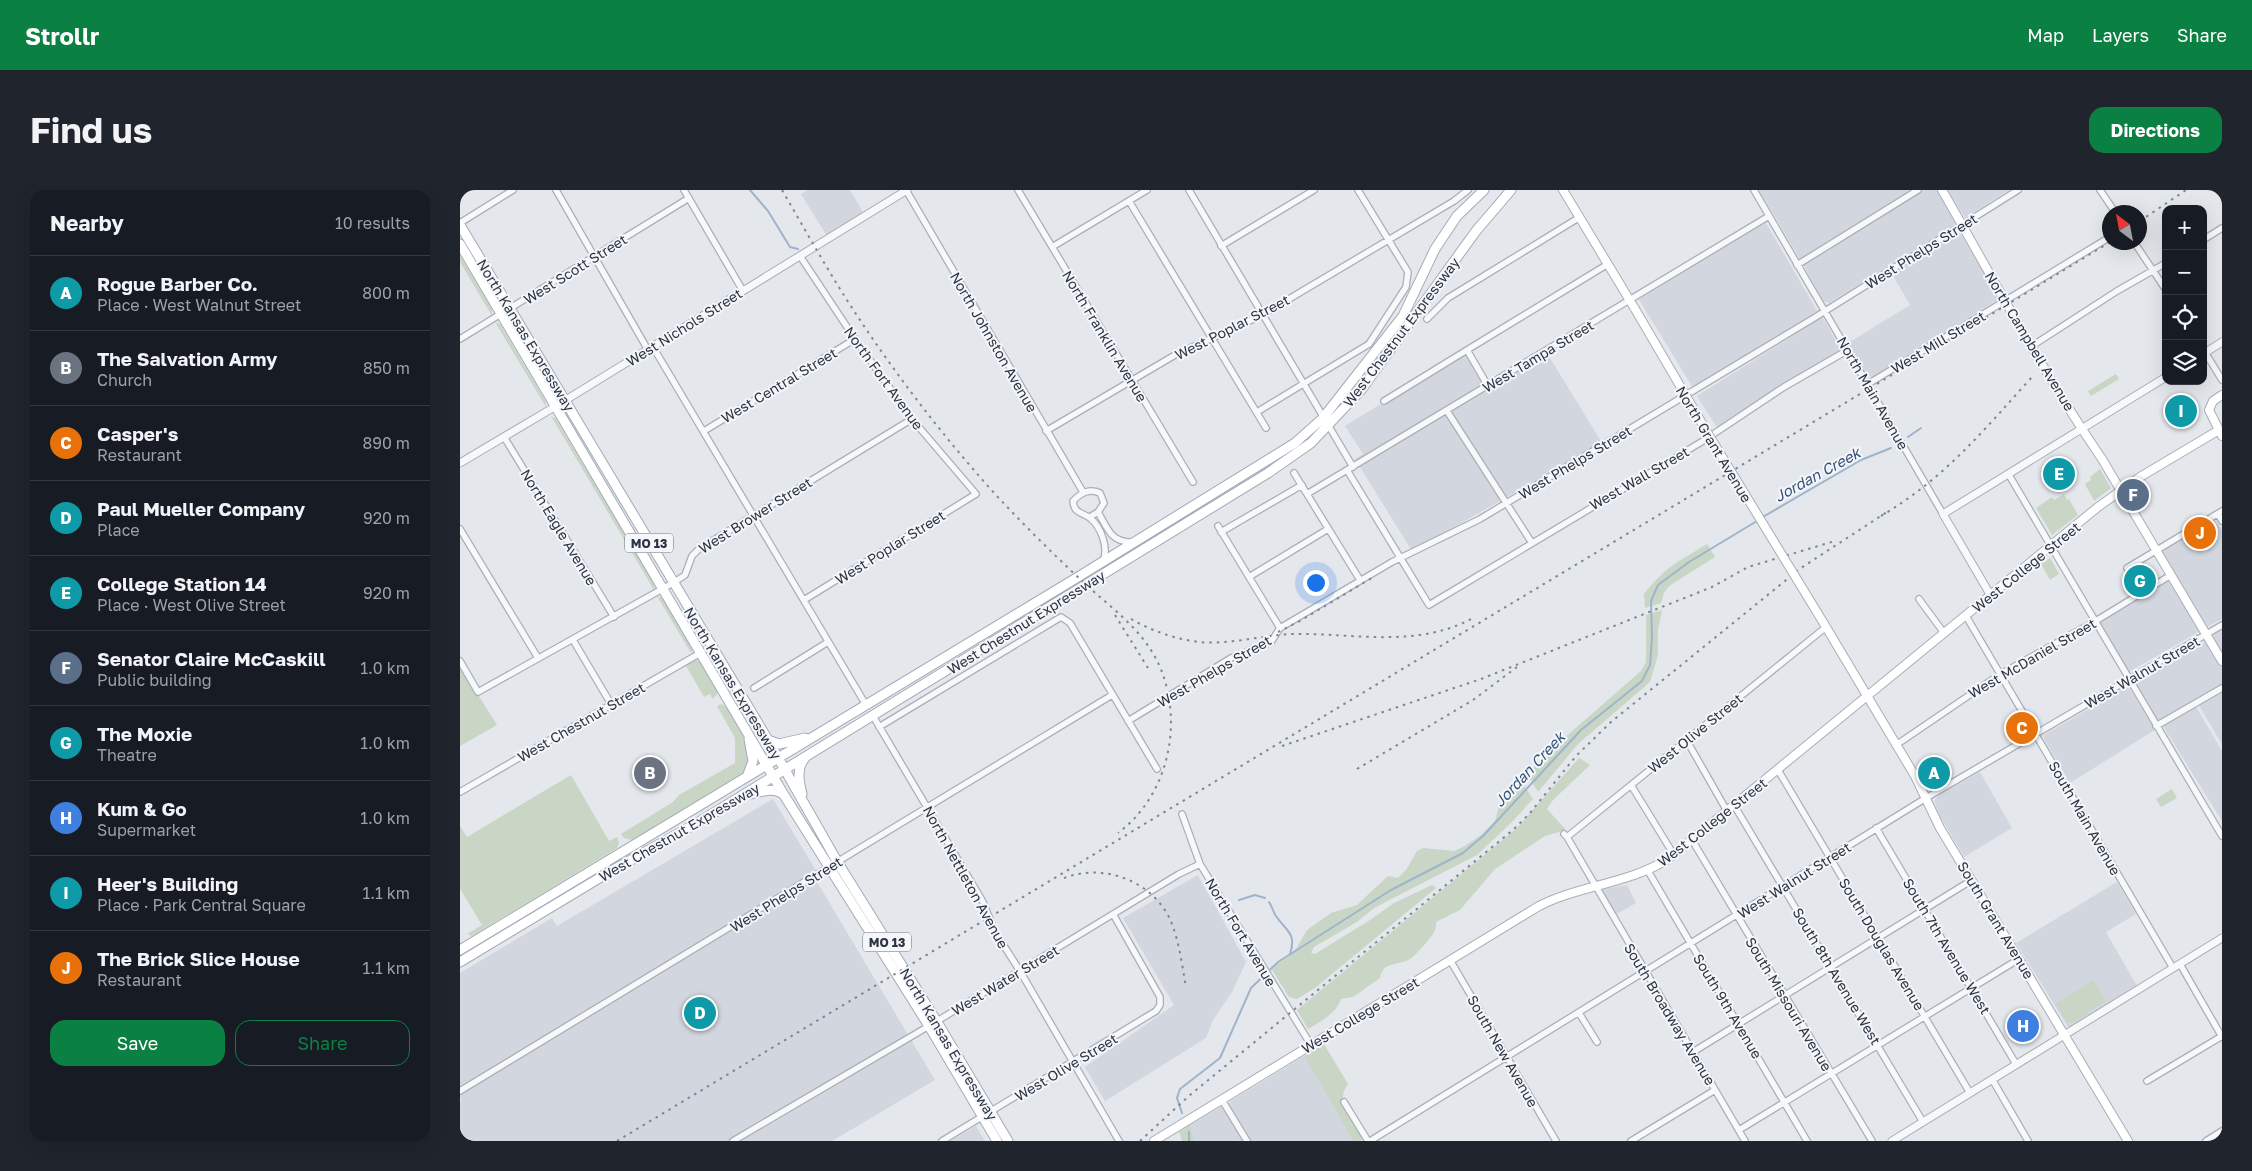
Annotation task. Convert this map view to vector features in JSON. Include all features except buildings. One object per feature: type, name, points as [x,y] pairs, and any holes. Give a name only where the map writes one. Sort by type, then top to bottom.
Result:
[{"type":"main road","name":"West Chestnut Expressway","points":[[460,950],[1103,562],[1288,448],[1323,418],[1403,316],[1435,248],[1457,216],[1484,190]]},
{"type":"main road","name":"West Chestnut Expressway","points":[[460,962],[873,716],[1268,473],[1311,443],[1361,390],[1476,231],[1511,190]]},
{"type":"main road","name":"North Grant Avenue","points":[[1563,190],[1710,437],[1868,696]]},
{"type":"main road","name":"North Campbell Avenue","points":[[1942,190],[2032,346],[2082,430],[2102,459],[2222,661]]},
{"type":"main road","name":"North Kansas Expressway","points":[[460,224],[785,769],[838,863],[986,1114],[997,1141]]},
{"type":"main road","name":"North Kansas Expressway","points":[[460,244],[702,652],[784,795],[829,868],[933,1024]]},
{"type":"main road","points":[[2220,433],[2210,415],[2209,409],[2213,401],[2222,395]]},
{"type":"main road","name":"West College Street","points":[[1154,1141],[1539,906],[1566,894],[1648,871],[1674,854],[2120,491],[2140,477],[2220,433]]},
{"type":"main road","name":"South Grant Avenue","points":[[1868,696],[1926,798],[1938,823],[2128,1141]]},
{"type":"main road","points":[[746,778],[753,761],[747,729]]},
{"type":"main road","points":[[768,740],[779,744],[818,734]]},
{"type":"main road","points":[[806,808],[800,787],[799,771],[800,764],[810,754]]},
{"type":"main road","points":[[743,795],[771,790],[779,791],[784,795]]},
{"type":"main road","name":"North Kansas Expressway","points":[[986,1114],[1008,1141]]},
{"type":"street","points":[[460,224],[513,190]]},
{"type":"street","points":[[556,190],[651,348],[704,431],[866,705]]},
{"type":"street","points":[[684,190],[743,291]]},
{"type":"street","name":"West Nichols Street","points":[[460,463],[565,401],[906,190]]},
{"type":"street","name":"North Johnston Avenue","points":[[906,190],[1083,492]]},
{"type":"street","name":"North Franklin Avenue","points":[[1018,190],[1193,482]]},
{"type":"street","points":[[1052,247],[1147,190]]},
{"type":"street","points":[[1188,190],[1328,426],[1401,558]]},
{"type":"street","points":[[1221,246],[1314,190]]},
{"type":"street","points":[[1257,412],[1369,344],[1406,287],[1408,272],[1358,190]]},
{"type":"street","name":"West Poplar Street","points":[[1046,431],[1175,355],[1262,315],[1454,201],[1468,190]]},
{"type":"street","name":"North Main Avenue","points":[[1754,190],[1991,596]]},
{"type":"street","points":[[1797,265],[1918,190]]},
{"type":"street","name":"West Phelps Street","points":[[1128,721],[1231,658],[1272,642],[1280,628],[1360,580],[1464,528],[1507,504],[1825,311],[2018,190]]},
{"type":"street","points":[[2100,190],[2110,205]]},
{"type":"street","name":"West Scott Street","points":[[460,339],[689,198]]},
{"type":"street","points":[[1129,201],[1266,428]]},
{"type":"street","name":"West Tampa Street","points":[[1307,494],[1769,216]]},
{"type":"street","points":[[1427,319],[1448,298],[1580,217]]},
{"type":"street","points":[[2207,237],[2222,228]]},
{"type":"street","name":"West Mill Street","points":[[1868,384],[2102,242]]},
{"type":"street","points":[[2139,250],[2162,284]]},
{"type":"street","name":"North Fort Avenue","points":[[800,256],[855,339],[912,419],[976,494]]},
{"type":"street","points":[[1384,400],[1608,264]]},
{"type":"street","points":[[2032,346],[2116,291],[2162,265]]},
{"type":"street","name":"West Central Street","points":[[704,431],[855,339]]},
{"type":"street","points":[[2207,350],[2222,342]]},
{"type":"street","points":[[1467,350],[1488,386]]},
{"type":"street","name":"West Wall Street","points":[[1401,558],[1429,605],[1704,441],[1784,388],[1848,350]]},
{"type":"street","points":[[2207,357],[2222,380]]},
{"type":"street","points":[[1943,514],[2162,380]]},
{"type":"street","points":[[1447,411],[1532,543]]},
{"type":"street","name":"West Brower Street","points":[[460,661],[478,692],[614,618],[673,583],[685,575],[692,556],[697,551],[912,419]]},
{"type":"street","name":"North Eagle Avenue","points":[[504,437],[614,618]]},
{"type":"street","points":[[1294,473],[1360,580]]},
{"type":"street","points":[[2009,474],[2128,680],[2221,833]]},
{"type":"street","points":[[1280,628],[1220,529],[1302,485]]},
{"type":"street","points":[[1090,517],[1098,512],[1104,502],[1100,493],[1089,490],[1083,492],[1073,501],[1075,510],[1080,514],[1090,517],[1106,545],[1106,554],[1103,562]]},
{"type":"street","name":"West Poplar Street","points":[[804,600],[976,494]]},
{"type":"street","points":[[1098,512],[1116,539],[1122,543],[1135,542]]},
{"type":"street","points":[[2127,568],[2220,513],[2222,521]]},
{"type":"street","points":[[460,529],[538,658]]},
{"type":"street","points":[[1249,577],[1328,529]]},
{"type":"street","name":"West McDaniel Street","points":[[1896,745],[1999,675],[2094,622],[2171,575]]},
{"type":"street","points":[[1919,599],[1944,633]]},
{"type":"street","name":"South Main Avenue","points":[[1966,616],[2173,968]]},
{"type":"street","points":[[879,727],[1057,618],[1066,618],[1157,769]]},
{"type":"street","name":"West Olive Street","points":[[1566,835],[1687,740],[1824,624]]},
{"type":"street","name":"West Walnut Street","points":[[1369,1141],[1876,828],[2222,624]]},
{"type":"street","points":[[573,640],[611,704]]},
{"type":"street","points":[[754,688],[828,642]]},
{"type":"street","name":"West Chestnut Street","points":[[460,792],[702,652]]},
{"type":"street","points":[[2156,726],[2222,688]]},
{"type":"street","name":"West Phelps Street","points":[[460,1091],[1112,695]]},
{"type":"street","name":"North Nettleton Avenue","points":[[873,716],[987,910],[995,932],[1020,971],[1119,1141]]},
{"type":"street","points":[[1687,740],[1727,811]]},
{"type":"street","name":"South Douglas Avenue","points":[[1778,770],[1970,1093]]},
{"type":"street","points":[[1631,785],[1674,854]]},
{"type":"street","name":"South 8th Avenue West","points":[[1734,805],[1923,1122]]},
{"type":"street","name":"North Fort Avenue","points":[[1182,814],[1200,864],[1269,980],[1311,1045]]},
{"type":"street","name":"South 7th Avenue West","points":[[1876,828],[2016,1064]]},
{"type":"street","name":"South Broadway Avenue","points":[[1566,835],[1745,1141]]},
{"type":"street","name":"South Missouri Avenue","points":[[1692,840],[1786,995],[1830,1074],[1872,1141]]},
{"type":"street","name":"West Water Street","points":[[733,1141],[933,1024],[1179,874],[1200,864]]},
{"type":"street","name":"South 9th Avenue","points":[[1648,871],[1807,1141]]},
{"type":"street","points":[[1693,1052],[1972,880]]},
{"type":"street","name":"West Olive Street","points":[[942,1141],[1148,1018],[1160,1005],[1156,989],[1113,914]]},
{"type":"street","points":[[1892,1141],[2222,938]]},
{"type":"street","points":[[1739,1130],[2019,959]]},
{"type":"street","name":"South New Avenue","points":[[1450,960],[1556,1141]]},
{"type":"street","points":[[2148,1081],[2222,1036],[2180,964]]},
{"type":"street","points":[[1579,1013],[1597,1042]]},
{"type":"street","points":[[1992,1079],[2028,1141]]},
{"type":"street","points":[[1631,1141],[1715,1090]]},
{"type":"street","points":[[1222,1100],[1246,1141]]},
{"type":"street","points":[[1344,1102],[1369,1141]]},
{"type":"street","points":[[2206,1141],[2222,1131]]},
{"type":"shaded area","points":[[808,190],[850,190],[864,214],[827,236],[801,194]]},
{"type":"shaded area","points":[[1759,190],[1912,190],[1800,259]]},
{"type":"shaded area","points":[[1923,190],[1937,190],[1955,221],[1954,226],[1829,303],[1823,301],[1803,264]]},
{"type":"shaded area","points":[[1947,190],[2009,190],[1965,218]]},
{"type":"shaded area","points":[[1766,223],[1817,311],[1693,388],[1638,298]]},
{"type":"shaded area","points":[[1959,231],[1998,296],[1997,300],[1872,377],[1867,375],[1848,343],[1910,305],[1892,274]]},
{"type":"shaded area","points":[[1823,318],[1841,350],[1775,390],[1718,429],[1697,396]]},
{"type":"shaded area","points":[[1465,352],[1488,390],[1547,353],[1602,443],[1412,551],[1355,459],[1363,454],[1345,426]]},
{"type":"shaded area","points":[[2214,519],[2222,529],[2222,619],[2207,627],[2162,554],[2166,548]]},
{"type":"shaded area","points":[[2169,581],[2200,631],[2129,672],[2100,623]]},
{"type":"shaded area","points":[[2222,629],[2222,652],[2212,638],[2214,634]]},
{"type":"shaded area","points":[[2206,641],[2222,666],[2222,686],[2159,722],[2136,683]]},
{"type":"shaded area","points":[[2128,686],[2155,730],[2070,783],[2044,739],[2044,735]]},
{"type":"shaded area","points":[[2222,690],[2222,744],[2198,704]]},
{"type":"shaded area","points":[[2196,707],[2222,751],[2222,821],[2163,726]]},
{"type":"shaded area","points":[[1980,772],[2012,828],[1964,857],[1940,816],[1934,801],[1938,796]]},
{"type":"shaded area","points":[[773,799],[821,879],[817,882],[935,1080],[832,1141],[460,1141],[460,1103],[462,1101],[460,1098],[460,973],[552,918],[557,926]]},
{"type":"shaded area","points":[[1198,875],[1246,962],[1232,992],[1213,1020],[1206,1038],[1105,1101],[1085,1067],[1174,1005],[1123,918]]},
{"type":"shaded area","points":[[2117,882],[2136,914],[2106,932],[2137,986],[2071,1027],[2068,1027],[2016,943]]},
{"type":"shaded area","points":[[1627,885],[1636,903],[1615,915],[1602,892],[1603,889]]},
{"type":"shaded area","points":[[1304,1056],[1353,1141],[1250,1141],[1229,1105],[1230,1101]]},
{"type":"shaded area","points":[[1222,1106],[1243,1141],[1194,1141],[1190,1125]]},
{"type":"shaded area","points":[[976,1126],[985,1141],[950,1141]]},
{"type":"green space","points":[[460,255],[492,309],[492,316],[460,262]]},
{"type":"green space","points":[[495,322],[500,324],[546,402],[546,407]]},
{"type":"green space","points":[[2116,374],[2119,379],[2091,396],[2088,391]]},
{"type":"green space","points":[[551,416],[556,419],[655,584],[654,590]]},
{"type":"green space","points":[[2100,469],[2111,488],[2094,501],[2085,484]]},
{"type":"green space","points":[[2064,494],[2078,515],[2052,535],[2036,508],[2052,497],[2054,500]]},
{"type":"green space","points":[[1707,544],[1715,557],[1669,586],[1664,593],[1661,603],[1645,608],[1644,594],[1659,577],[1673,565]]},
{"type":"green space","points":[[2050,558],[2059,574],[2050,580],[2041,564]]},
{"type":"green space","points":[[657,596],[663,598],[693,649],[691,653]]},
{"type":"green space","points":[[1662,610],[1658,630],[1658,655],[1650,682],[1578,744],[1538,792],[1527,774],[1546,754],[1641,671],[1646,662],[1646,615]]},
{"type":"green space","points":[[696,659],[701,663],[717,690],[718,693],[713,699],[710,694],[704,697],[685,664]]},
{"type":"green space","points":[[460,666],[497,725],[460,746]]},
{"type":"green space","points":[[721,704],[726,707],[736,720],[744,739],[748,757],[748,766],[745,771],[632,840],[624,838],[621,834],[673,802],[679,795],[735,763],[735,738],[717,706]]},
{"type":"green space","points":[[1579,758],[1590,765],[1553,800],[1547,809],[1566,830],[1545,836],[1495,869],[1460,910],[1436,922],[1434,933],[1412,957],[1388,966],[1384,969],[1380,978],[1353,997],[1341,999],[1332,1013],[1308,1029],[1297,1010],[1517,828]]},
{"type":"green space","points":[[571,775],[609,841],[617,837],[619,843],[617,848],[472,936],[467,934],[482,925],[460,889],[460,826],[467,837]]},
{"type":"green space","points":[[1521,781],[1533,799],[1477,855],[1374,908],[1357,922],[1314,947],[1311,953],[1315,954],[1394,903],[1432,885],[1436,888],[1315,988],[1297,999],[1289,997],[1271,968],[1288,957],[1296,949],[1307,930],[1331,913],[1357,905],[1388,876],[1398,878],[1406,870],[1417,851],[1423,848],[1454,851],[1481,835],[1495,821],[1501,798],[1509,787]]},
{"type":"green space","points":[[2172,789],[2177,798],[2161,807],[2156,799]]},
{"type":"green space","points":[[2093,980],[2106,1001],[2072,1023],[2067,1023],[2056,1004]]},
{"type":"green space","points":[[1324,1044],[1348,1084],[1344,1091],[1344,1104],[1349,1118],[1362,1137],[1361,1141],[1353,1141],[1304,1056]]},
{"type":"green space","points":[[1190,1125],[1194,1141],[1182,1141],[1179,1132]]},
{"type":"waterway","points":[[750,190],[768,211],[790,247],[798,249]]},
{"type":"waterway","name":"Jordan Creek","points":[[1908,437],[1921,428]]},
{"type":"waterway","name":"Jordan Creek","points":[[1761,518],[1861,460],[1891,448]]},
{"type":"waterway","name":"Jordan Creek","points":[[1182,1113],[1177,1098],[1180,1089],[1220,1058],[1251,988],[1278,962],[1391,890],[1463,853],[1483,836],[1581,730],[1642,681],[1650,665],[1652,638],[1651,601],[1658,585],[1689,562],[1757,521]]},
{"type":"waterway","points":[[1239,900],[1255,895],[1265,898]]},
{"type":"waterway","points":[[1269,902],[1291,937],[1292,947],[1290,954]]},
{"type":"waterway","name":"Jordan Creek","points":[[1189,1132],[1189,1141]]},
{"type":"railway","points":[[782,190],[862,323],[897,374],[935,423],[1005,505],[1069,569],[1135,629],[1153,653],[1167,689],[1171,712],[1167,758],[1160,779],[1149,799],[1135,818],[1118,833]]},
{"type":"railway","points":[[2147,216],[2186,190]]},
{"type":"railway","points":[[617,1141],[2102,247]]},
{"type":"railway","points":[[1881,516],[1925,486],[1944,470],[1980,435],[2032,377]]},
{"type":"railway","points":[[1140,1141],[1190,1095],[1513,830],[1530,813],[1576,756],[1611,722],[1801,568],[1887,512]]},
{"type":"railway","points":[[1282,746],[1481,679],[1712,587],[1748,567],[1835,541]]},
{"type":"railway","points":[[1278,632],[1375,576]]},
{"type":"railway","points":[[1115,615],[1148,668]]},
{"type":"railway","points":[[1131,619],[1172,637],[1211,643],[1293,634],[1363,637],[1409,636],[1453,627],[1475,617]]},
{"type":"railway","points":[[1357,769],[1473,700],[1517,667]]},
{"type":"railway","points":[[1064,878],[1079,874],[1110,874],[1124,878],[1151,894],[1162,905],[1170,919],[1176,935],[1186,987]]},
{"type":"place","name":"Heer's Building","points":[[2181,411]]},
{"type":"place","name":"College Station 14","points":[[2059,474]]},
{"type":"place","name":"Senator Claire McCaskill","points":[[2133,495]]},
{"type":"place","name":"The Brick Slice House","points":[[2200,533]]},
{"type":"place","name":"The Moxie","points":[[2140,581]]},
{"type":"place","name":"Casper's","points":[[2022,728]]},
{"type":"place","name":"The Salvation Army","points":[[650,773]]},
{"type":"place","name":"Rogue Barber Co.","points":[[1934,773]]},
{"type":"place","name":"Paul Mueller Company","points":[[700,1013]]},
{"type":"place","name":"Kum & Go","points":[[2023,1026]]}]
